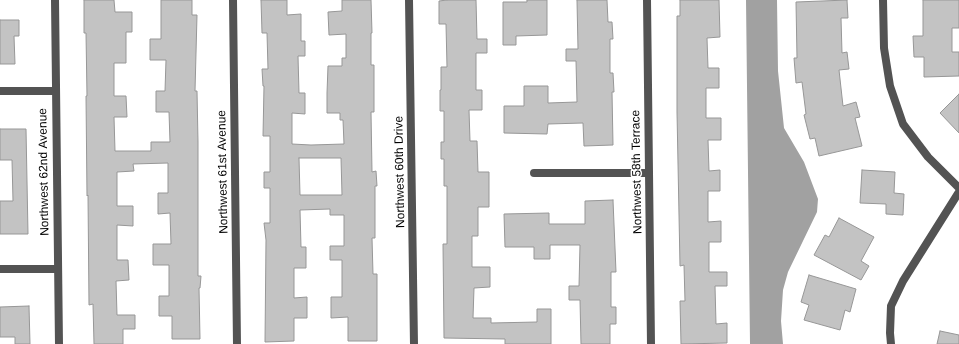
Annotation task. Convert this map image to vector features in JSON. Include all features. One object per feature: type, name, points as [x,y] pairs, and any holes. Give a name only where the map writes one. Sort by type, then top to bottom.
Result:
[{"type":"street","name":"Northwest 62nd Avenue","points":[[55,0],[59,344]]},
{"type":"street","name":"Northwest 61st Avenue","points":[[233,0],[237,344]]},
{"type":"street","name":"Northwest 60th Drive","points":[[409,0],[414,344]]},
{"type":"street","name":"Northwest 58th Terrace","points":[[647,0],[651,344]]},
{"type":"street","points":[[883,0],[884,48],[890,86],[903,124],[928,157],[959,188]]},
{"type":"street","points":[[0,91],[55,91]]},
{"type":"street","points":[[534,173],[649,173]]},
{"type":"street","points":[[890,344],[891,306],[903,281],[959,192]]},
{"type":"street","points":[[0,269],[57,268]]},
{"type":"shaded area","points":[[746,0],[777,0],[778,71],[784,128],[804,162],[818,199],[817,212],[788,272],[783,290],[781,321],[783,344],[750,344]]},
{"type":"building","points":[[84,0],[114,0],[115,12],[132,12],[132,32],[126,32],[126,63],[114,63],[114,96],[126,96],[127,117],[114,117],[115,151],[151,151],[151,142],[170,142],[169,112],[156,112],[156,91],[165,91],[166,60],[150,60],[150,39],[161,39],[161,0],[192,0],[192,15],[197,15],[195,91],[197,91],[198,142],[198,276],[201,276],[199,288],[200,339],[172,339],[172,316],[159,316],[159,296],[169,296],[169,265],[153,265],[153,244],[171,244],[170,213],[158,214],[158,193],[168,193],[168,163],[133,164],[134,171],[117,172],[117,206],[133,206],[133,226],[117,225],[117,260],[128,260],[129,280],[116,281],[117,315],[135,315],[135,329],[123,329],[123,344],[94,344],[93,304],[89,305],[86,33],[84,33]]},
{"type":"building","points":[[261,0],[287,0],[287,15],[301,14],[301,41],[305,41],[305,56],[298,56],[299,93],[305,93],[305,114],[292,113],[292,144],[344,144],[343,120],[340,120],[340,113],[327,113],[327,93],[328,66],[342,66],[342,58],[346,58],[346,34],[329,35],[328,12],[342,11],[342,0],[371,0],[371,65],[374,65],[374,112],[371,112],[372,172],[376,171],[377,186],[375,186],[375,238],[372,238],[373,274],[377,274],[377,341],[348,341],[348,317],[331,318],[331,297],[342,297],[342,260],[330,260],[330,246],[344,246],[344,215],[330,215],[330,209],[300,210],[301,247],[306,247],[306,268],[294,268],[294,298],[307,297],[307,318],[294,318],[294,341],[265,342],[266,240],[264,223],[270,223],[270,188],[264,188],[264,172],[270,172],[270,136],[263,136],[264,86],[262,69],[268,69],[267,33],[262,33]],"holes":[[[299,158],[341,158],[342,195],[300,195]]]},
{"type":"building","points":[[476,0],[477,39],[487,39],[487,53],[476,53],[476,90],[482,90],[482,110],[469,110],[470,141],[477,141],[478,172],[489,172],[489,207],[478,207],[478,236],[472,236],[472,267],[490,267],[490,287],[474,288],[473,318],[491,318],[491,323],[537,322],[537,309],[551,309],[551,344],[505,344],[505,339],[444,338],[443,244],[447,244],[447,186],[444,186],[444,159],[441,159],[441,142],[444,142],[444,111],[440,111],[440,90],[441,67],[447,67],[446,24],[439,24],[439,1]]},
{"type":"building","points":[[527,0],[547,0],[547,35],[516,36],[516,45],[503,45],[503,2],[527,2]]},
{"type":"building","points":[[577,0],[607,0],[608,22],[612,22],[613,39],[610,39],[610,73],[613,73],[614,92],[612,92],[613,145],[584,146],[583,123],[548,124],[547,134],[504,133],[504,106],[524,106],[524,86],[548,86],[548,103],[577,102],[576,61],[566,61],[566,49],[578,49]]},
{"type":"building","points":[[680,0],[719,0],[720,37],[707,38],[708,68],[719,68],[719,88],[706,88],[706,118],[721,118],[721,140],[708,140],[709,171],[720,170],[720,191],[708,191],[708,222],[721,221],[721,242],[709,242],[709,272],[727,272],[727,286],[715,286],[716,324],[727,323],[727,343],[681,344],[680,301],[685,301],[684,265],[680,266],[677,112],[677,16],[680,16]]},
{"type":"building","points":[[847,0],[848,18],[841,18],[842,53],[847,52],[849,69],[839,70],[843,106],[856,102],[860,117],[855,118],[862,146],[819,156],[815,138],[810,139],[804,115],[806,114],[802,82],[796,83],[794,58],[797,58],[796,2]]},
{"type":"building","points":[[923,0],[959,0],[959,28],[952,28],[952,52],[959,52],[959,76],[924,77],[924,57],[914,57],[913,36],[923,36]]},
{"type":"building","points":[[0,20],[19,20],[19,36],[14,36],[15,64],[0,64]]},
{"type":"building","points":[[959,94],[959,133],[940,113]]},
{"type":"building","points":[[0,129],[26,129],[28,234],[0,234],[0,201],[13,201],[12,160],[0,160]]},
{"type":"building","points":[[862,170],[895,172],[894,193],[904,194],[903,215],[886,214],[886,204],[860,203]]},
{"type":"building","points":[[613,200],[616,272],[611,272],[611,307],[616,307],[616,324],[610,324],[610,344],[581,344],[580,300],[569,300],[569,286],[579,286],[580,245],[550,245],[550,259],[534,259],[534,247],[505,247],[504,214],[549,213],[549,224],[585,224],[585,201]]},
{"type":"building","points":[[839,218],[874,237],[861,261],[869,266],[861,280],[814,255],[825,235],[829,237]]},
{"type":"building","points":[[809,275],[856,289],[850,312],[845,310],[840,330],[804,320],[809,305],[801,302]]},
{"type":"building","points":[[29,306],[30,344],[15,344],[15,337],[0,337],[0,307]]},
{"type":"building","points":[[940,331],[959,335],[959,344],[937,344]]}]
